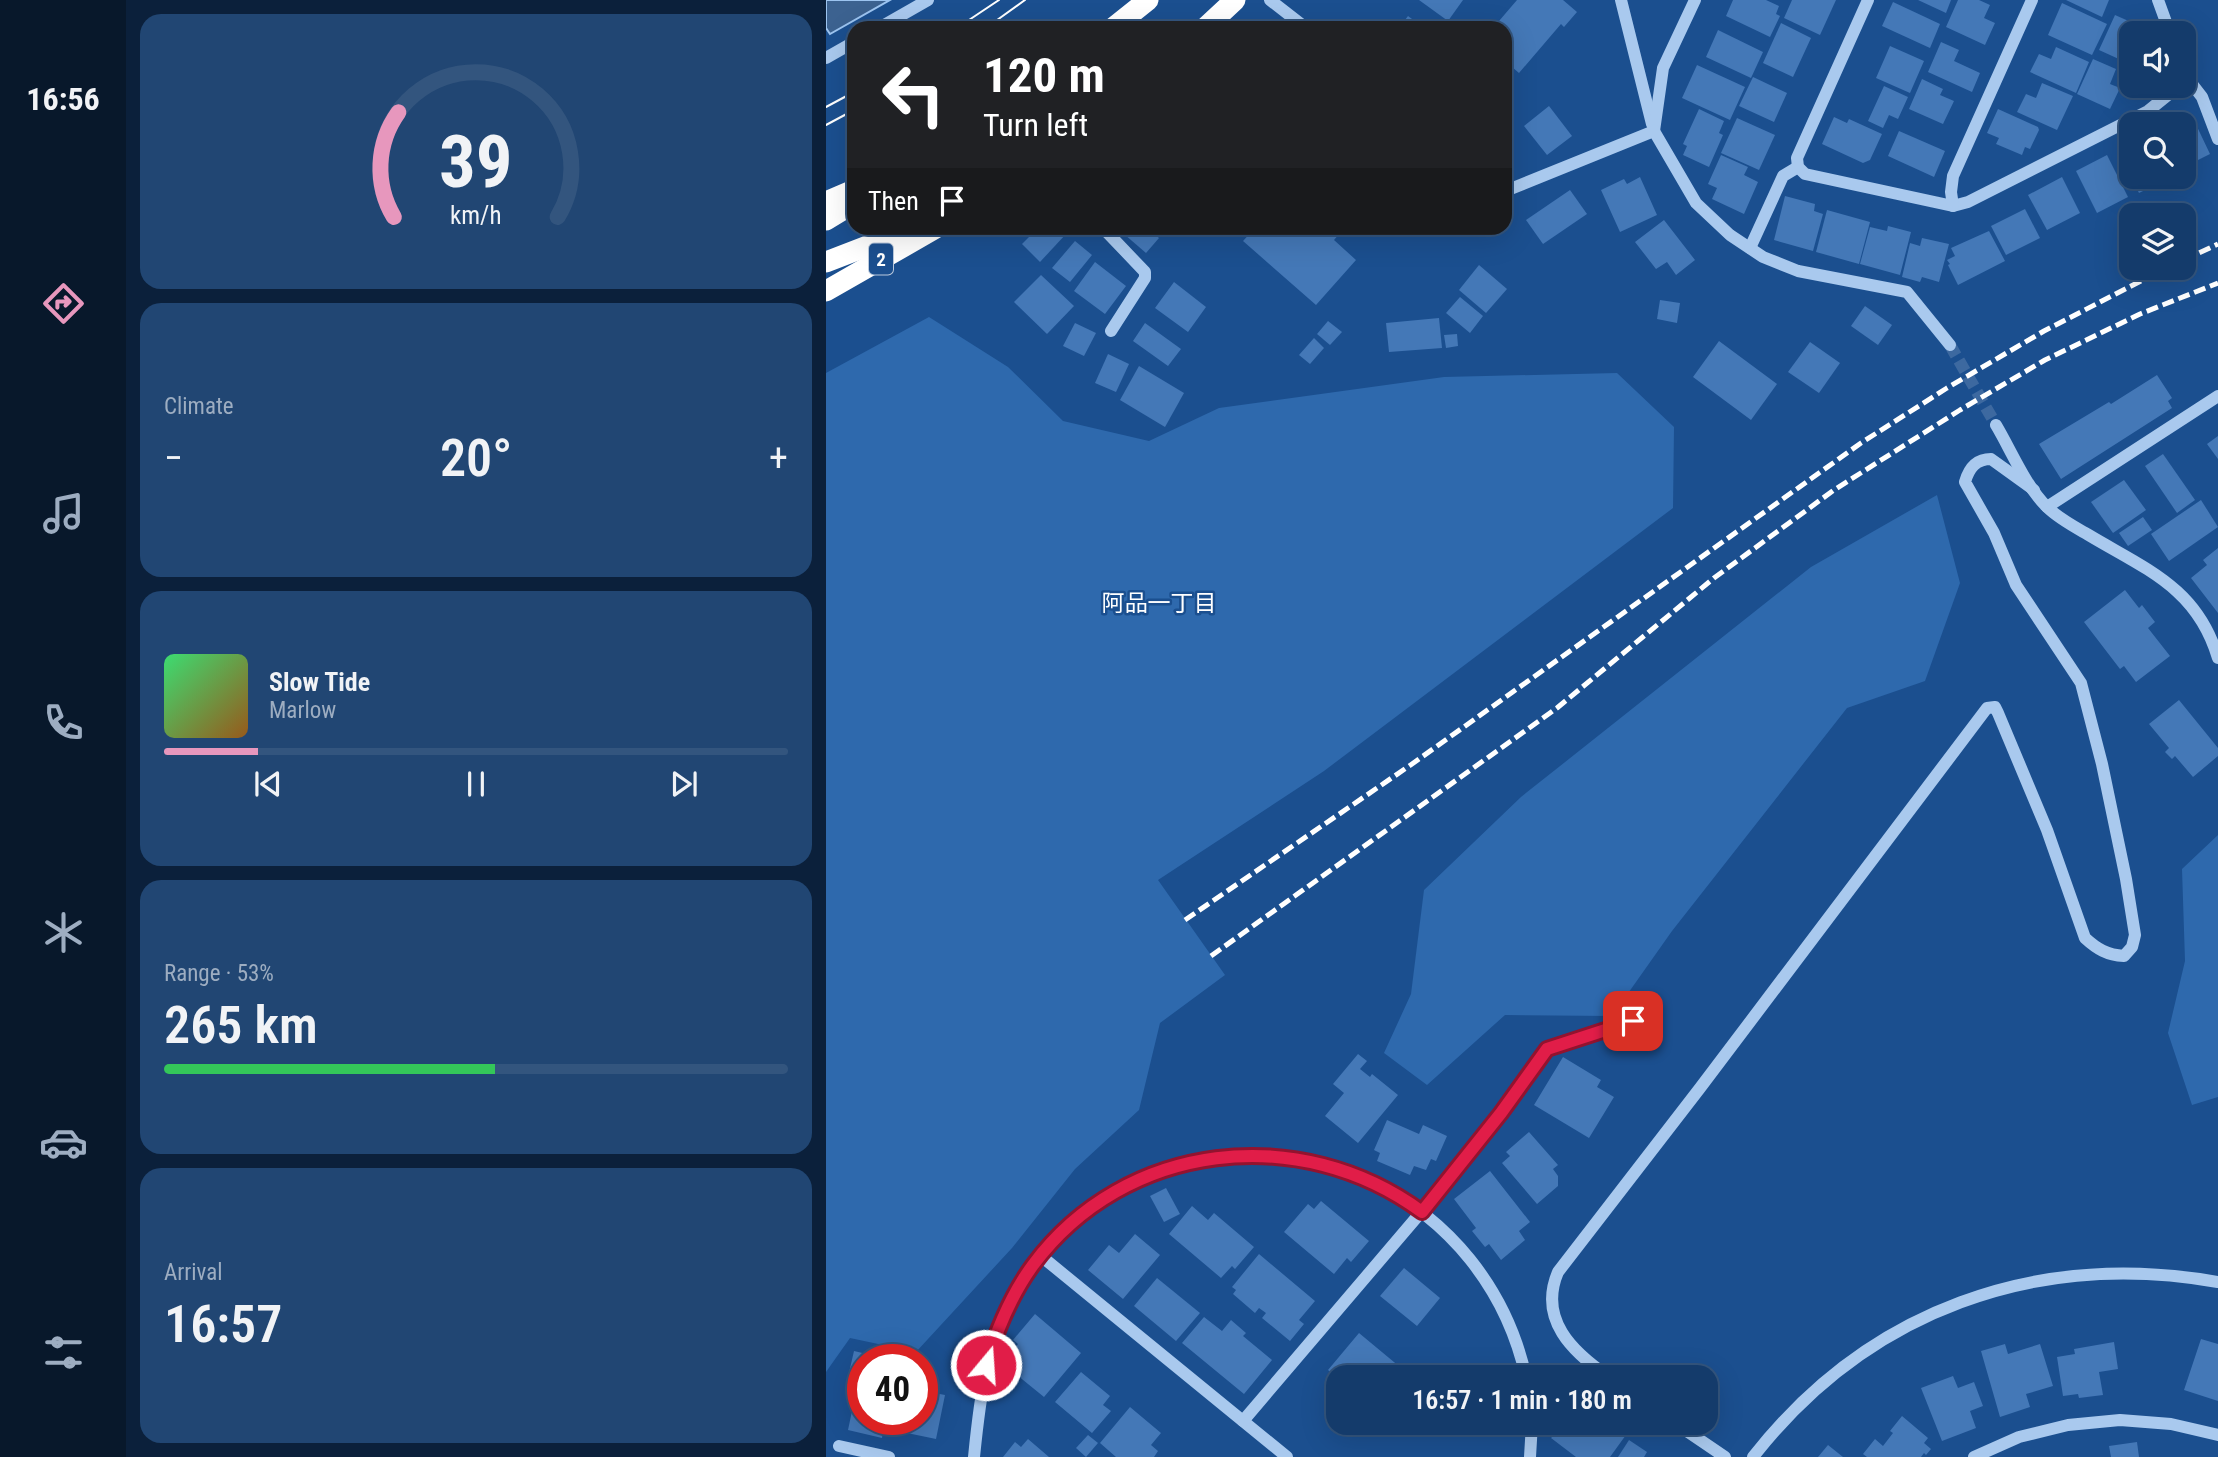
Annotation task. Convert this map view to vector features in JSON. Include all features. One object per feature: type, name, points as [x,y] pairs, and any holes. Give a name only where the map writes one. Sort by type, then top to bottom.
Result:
[{"type":"highway","points":[[1122,21],[1147,0]]},
{"type":"highway","points":[[1212,21],[1235,0]]},
{"type":"highway","points":[[826,202],[847,193]]},
{"type":"highway","points":[[826,220],[847,207]]},
{"type":"highway","name":"2","points":[[826,262],[896,235]]},
{"type":"highway","name":"2","points":[[826,291],[924,235]]},
{"type":"street","points":[[891,21],[928,0]]},
{"type":"street","points":[[1270,0],[1297,21]]},
{"type":"street","points":[[1621,0],[1654,131],[1696,203],[1730,235],[1763,257],[1798,271],[1907,292],[1950,345]]},
{"type":"street","points":[[1654,131],[1664,68],[1695,0]]},
{"type":"street","points":[[1868,0],[1797,158],[1798,167],[1805,174],[1953,206],[1968,202],[2148,111],[2163,98]]},
{"type":"street","points":[[1953,206],[1953,176],[2032,0]]},
{"type":"street","points":[[2158,0],[2166,21]]},
{"type":"street","points":[[826,58],[847,46]]},
{"type":"street","points":[[2196,91],[2202,97],[2218,139]]},
{"type":"street","points":[[1512,188],[1654,131]]},
{"type":"street","points":[[1750,248],[1783,176],[1798,167]]},
{"type":"street","points":[[1110,235],[1145,272],[1145,278],[1111,331]]},
{"type":"street","points":[[2047,507],[2218,396]]},
{"type":"street","points":[[1996,425],[2047,507],[2181,593],[2207,627],[2218,658]]},
{"type":"street","points":[[1595,1365],[1571,1344],[1558,1326],[1551,1305],[1553,1282],[1558,1272],[1987,708],[1995,707],[2047,830],[2085,938],[2097,949],[2113,956],[2124,956],[2132,947],[2135,934],[2126,879],[2102,764],[2081,683],[2016,585],[1994,533],[1965,482],[1968,471],[1974,464],[1983,459],[1991,459],[2034,490]]},
{"type":"street","points":[[1243,1421],[1422,1212],[1501,1113],[1547,1049],[1633,1021]]},
{"type":"street","points":[[974,1457],[980,1393],[994,1338],[1018,1288],[1041,1256],[1072,1224],[1117,1191],[1169,1168],[1223,1157],[1279,1156],[1335,1167],[1387,1189],[1422,1212],[1454,1240],[1488,1283],[1514,1334],[1523,1365]]},
{"type":"street","points":[[1041,1256],[1287,1457]]},
{"type":"street","points":[[1754,1457],[1786,1418],[1830,1377],[1900,1329],[1944,1308],[2037,1280],[2085,1274],[2146,1273],[2218,1282]]},
{"type":"street","points":[[1974,1457],[2019,1437],[2081,1424],[2120,1420],[2171,1424],[2218,1435]]},
{"type":"street","points":[[1530,1457],[1531,1435]]},
{"type":"street","points":[[1693,1435],[1725,1457]]},
{"type":"street","points":[[839,1446],[889,1457]]},
{"type":"shaded area","points":[[826,0],[890,0],[853,21],[847,21],[847,24],[830,34],[826,28]]},
{"type":"shaded area","points":[[929,317],[1008,367],[1063,421],[1149,441],[1219,408],[1444,377],[1617,373],[1674,427],[1673,508],[1324,771],[1158,880],[1225,975],[1160,1023],[1139,1110],[1075,1169],[1012,1248],[923,1344],[878,1344],[850,1338],[826,1372],[826,373]]},
{"type":"shaded area","points":[[1937,495],[1960,583],[1925,681],[1847,708],[1672,931],[1612,1016],[1505,1015],[1427,1085],[1384,1053],[1411,994],[1424,890],[1521,797],[1811,567]]},
{"type":"shaded area","points":[[2218,835],[2218,1097],[2192,1105],[2168,1033],[2185,961],[2182,869]]},
{"type":"building","points":[[1419,0],[1463,0],[1448,21]]},
{"type":"building","points":[[1517,0],[1563,0],[1577,12],[1564,27],[1561,24],[1519,73],[1512,67],[1512,21],[1499,21]]},
{"type":"building","points":[[1733,0],[1766,0],[1779,6],[1776,14],[1780,16],[1770,37],[1726,16]]},
{"type":"building","points":[[1792,0],[1836,0],[1820,35],[1784,18]]},
{"type":"building","points":[[1918,0],[1951,0],[1946,13]]},
{"type":"building","points":[[1958,0],[1979,0],[1990,5],[1984,18],[1995,23],[1985,45],[1946,27]]},
{"type":"building","points":[[2066,0],[2109,0],[2102,17]]},
{"type":"building","points":[[1893,2],[1940,24],[1930,48],[1882,26]]},
{"type":"building","points":[[2062,3],[2107,24],[2092,55],[2048,35]]},
{"type":"building","points":[[2115,15],[2129,21],[2119,21],[2119,59],[2099,50]]},
{"type":"building","points":[[1781,23],[1811,38],[1793,77],[1763,63]]},
{"type":"building","points":[[1718,30],[1763,52],[1751,78],[1706,57]]},
{"type":"building","points":[[1941,42],[1959,50],[1954,61],[1980,73],[1972,92],[1928,72]]},
{"type":"building","points":[[1890,46],[1924,61],[1910,93],[1876,78]]},
{"type":"building","points":[[2056,47],[2089,62],[2076,93],[2030,72],[2039,54],[2051,59]]},
{"type":"building","points":[[2093,59],[2116,69],[2110,84],[2119,90],[2110,109],[2077,94]]},
{"type":"building","points":[[1697,65],[1745,87],[1730,120],[1682,98]]},
{"type":"building","points":[[1753,77],[1787,93],[1774,122],[1739,106]]},
{"type":"building","points":[[1922,79],[1943,89],[1940,95],[1954,101],[1943,124],[1909,109]]},
{"type":"building","points":[[2042,83],[2073,96],[2057,130],[2017,112],[2026,94],[2036,98]]},
{"type":"building","points":[[1884,86],[1908,97],[1898,119],[1889,115],[1883,128],[1868,121]]},
{"type":"building","points":[[1549,106],[1572,136],[1547,155],[1524,126]]},
{"type":"building","points":[[1699,109],[1724,121],[1719,133],[1723,135],[1709,167],[1683,155],[1687,146],[1683,144]]},
{"type":"building","points":[[1998,109],[2038,127],[2030,149],[2025,147],[2022,155],[1996,144],[1999,138],[1987,133]]},
{"type":"building","points":[[1834,117],[1847,123],[1849,119],[1882,134],[1870,160],[1863,163],[1822,144]]},
{"type":"building","points":[[1737,118],[1775,135],[1759,170],[1721,153]]},
{"type":"building","points":[[2196,125],[2210,154],[2196,161]]},
{"type":"building","points":[[1899,131],[1945,151],[1934,177],[1888,156]]},
{"type":"building","points":[[1721,155],[1748,167],[1744,175],[1758,182],[1744,214],[1712,199],[1717,188],[1708,184]]},
{"type":"building","points":[[2107,155],[2119,179],[2119,189],[2124,189],[2128,197],[2097,213],[2076,171]]},
{"type":"building","points":[[1640,177],[1657,215],[1620,232],[1601,190],[1624,179],[1627,184]]},
{"type":"building","points":[[2062,177],[2080,213],[2047,230],[2028,195]]},
{"type":"building","points":[[1570,190],[1587,214],[1543,244],[1526,220]]},
{"type":"building","points":[[1785,196],[1815,204],[1814,211],[1823,214],[1813,251],[1774,240]]},
{"type":"building","points":[[2025,209],[2040,238],[2006,255],[1991,226]]},
{"type":"building","points":[[1827,210],[1870,222],[1859,264],[1816,252]]},
{"type":"building","points":[[1664,220],[1695,260],[1676,275],[1667,262],[1656,269],[1635,242]]},
{"type":"building","points":[[1888,226],[1911,232],[1900,275],[1860,264],[1870,227],[1887,231]]},
{"type":"building","points":[[1989,231],[2005,261],[1958,285],[1947,260],[1955,256],[1951,248]]},
{"type":"building","points":[[1031,235],[1065,235],[1040,262],[1022,244]]},
{"type":"building","points":[[1125,235],[1155,235],[1159,238],[1146,253]]},
{"type":"building","points":[[1249,235],[1338,235],[1334,240],[1356,260],[1316,305],[1243,241]]},
{"type":"building","points":[[1922,238],[1949,244],[1939,282],[1922,277],[1920,282],[1902,277],[1910,243],[1920,246]]},
{"type":"building","points":[[1075,241],[1092,255],[1070,282],[1052,268]]},
{"type":"building","points":[[1095,262],[1126,286],[1105,314],[1074,291]]},
{"type":"building","points":[[1479,265],[1507,289],[1486,313],[1459,290]]},
{"type":"building","points":[[1041,275],[1074,306],[1047,334],[1014,302]]},
{"type":"building","points":[[1174,282],[1206,307],[1188,332],[1155,308]]},
{"type":"building","points":[[1460,297],[1483,316],[1470,333],[1446,313]]},
{"type":"building","points":[[1660,300],[1680,303],[1677,323],[1657,319]]},
{"type":"building","points":[[1865,306],[1892,325],[1878,345],[1851,326]]},
{"type":"building","points":[[1439,318],[1442,348],[1389,352],[1386,323]]},
{"type":"building","points":[[1328,321],[1342,332],[1330,345],[1317,334]]},
{"type":"building","points":[[1075,323],[1096,333],[1084,356],[1063,346]]},
{"type":"building","points":[[1145,323],[1181,349],[1168,366],[1133,341]]},
{"type":"building","points":[[1457,334],[1458,346],[1446,348],[1444,335]]},
{"type":"building","points":[[1314,338],[1324,348],[1310,364],[1299,355]]},
{"type":"building","points":[[1719,341],[1777,384],[1751,420],[1693,377]]},
{"type":"building","points":[[1810,342],[1840,363],[1819,393],[1788,372]]},
{"type":"building","points":[[1108,354],[1129,364],[1116,392],[1095,383]]},
{"type":"building","points":[[1139,366],[1184,393],[1165,427],[1120,400]]},
{"type":"building","points":[[2157,375],[2172,398],[2168,401],[2172,408],[2061,479],[2039,444]]},
{"type":"building","points":[[2218,436],[2218,459],[2207,444]]},
{"type":"building","points":[[2163,454],[2195,500],[2177,513],[2145,466]]},
{"type":"building","points":[[2124,480],[2146,510],[2113,533],[2091,502]]},
{"type":"building","points":[[2201,500],[2218,527],[2169,561],[2151,534]]},
{"type":"building","points":[[2143,517],[2152,530],[2128,546],[2119,533]]},
{"type":"building","points":[[2218,548],[2218,613],[2191,578],[2207,565],[2203,560]]},
{"type":"building","points":[[2125,590],[2139,608],[2142,605],[2155,622],[2148,628],[2170,656],[2136,682],[2124,666],[2120,669],[2084,622]]},
{"type":"building","points":[[2179,700],[2218,748],[2218,756],[2193,777],[2175,756],[2172,759],[2165,752],[2169,748],[2149,724]]},
{"type":"building","points":[[1358,1054],[1367,1061],[1360,1069],[1370,1077],[1372,1074],[1398,1095],[1358,1143],[1325,1116],[1344,1093],[1333,1084]]},
{"type":"building","points":[[1563,1057],[1601,1080],[1597,1087],[1614,1097],[1589,1138],[1534,1105]]},
{"type":"building","points":[[1387,1120],[1419,1134],[1423,1125],[1447,1136],[1436,1161],[1431,1159],[1426,1170],[1414,1166],[1410,1175],[1377,1161],[1380,1153],[1374,1150]]},
{"type":"building","points":[[1529,1132],[1558,1165],[1553,1169],[1558,1176],[1558,1186],[1537,1204],[1502,1163],[1510,1156],[1506,1152]]},
{"type":"building","points":[[1490,1171],[1530,1222],[1519,1231],[1525,1240],[1501,1260],[1489,1244],[1485,1247],[1472,1231],[1476,1228],[1454,1199]]},
{"type":"building","points":[[1166,1188],[1180,1214],[1164,1222],[1150,1196]]},
{"type":"building","points":[[1321,1201],[1369,1241],[1351,1262],[1347,1258],[1334,1274],[1284,1232],[1308,1204],[1314,1209]]},
{"type":"building","points":[[1192,1206],[1208,1220],[1214,1213],[1254,1247],[1235,1269],[1232,1266],[1221,1278],[1169,1234]]},
{"type":"building","points":[[1135,1234],[1160,1255],[1123,1299],[1088,1270],[1109,1245],[1119,1253]]},
{"type":"building","points":[[1259,1254],[1315,1301],[1299,1320],[1304,1324],[1290,1341],[1262,1318],[1266,1313],[1259,1308],[1255,1313],[1233,1294],[1236,1290],[1232,1287]]},
{"type":"building","points":[[1404,1268],[1440,1298],[1417,1326],[1380,1296]]},
{"type":"building","points":[[1157,1278],[1200,1313],[1176,1341],[1134,1306]]},
{"type":"building","points":[[1035,1314],[1081,1353],[1044,1397],[1007,1367],[1014,1359],[1009,1354],[1018,1344],[1013,1340]]},
{"type":"building","points":[[1204,1317],[1222,1331],[1231,1320],[1246,1333],[1243,1336],[1272,1360],[1244,1394],[1182,1343]]},
{"type":"building","points":[[1359,1333],[1398,1365],[1332,1365]]},
{"type":"building","points":[[2201,1339],[2218,1344],[2218,1401],[2184,1390]]},
{"type":"building","points":[[2114,1342],[2118,1369],[2099,1372],[2103,1395],[2079,1398],[2078,1394],[2063,1396],[2057,1357],[2075,1354],[2074,1349]]},
{"type":"building","points":[[2005,1344],[2008,1354],[2040,1344],[2053,1386],[2026,1394],[2030,1407],[2000,1417],[1981,1351]]},
{"type":"building","points":[[1081,1372],[1110,1396],[1103,1405],[1111,1411],[1092,1433],[1055,1402]]},
{"type":"building","points":[[1953,1376],[1958,1388],[1974,1382],[1983,1406],[1970,1411],[1976,1428],[1942,1441],[1921,1388]]},
{"type":"building","points":[[938,1394],[945,1395],[938,1429]]},
{"type":"building","points":[[1130,1407],[1161,1433],[1151,1445],[1158,1451],[1154,1457],[1116,1457],[1100,1443]]},
{"type":"building","points":[[1902,1416],[1928,1438],[1924,1443],[1931,1449],[1926,1455],[1867,1457],[1863,1454],[1875,1439],[1883,1446],[1893,1433],[1890,1431]]},
{"type":"building","points":[[917,1435],[937,1435],[936,1439]]},
{"type":"building","points":[[1088,1435],[1098,1443],[1086,1457],[1076,1448]]},
{"type":"building","points":[[1554,1435],[1626,1435],[1610,1457],[1576,1457],[1551,1438]]},
{"type":"building","points":[[1028,1439],[1049,1457],[1003,1457],[1015,1442],[1021,1447]]},
{"type":"building","points":[[1629,1440],[1647,1452],[1644,1457],[1618,1457]]},
{"type":"building","points":[[2137,1442],[2139,1457],[2111,1457],[2109,1446]]},
{"type":"building","points":[[1828,1445],[1843,1457],[1818,1457]]},
{"type":"tunnel","points":[[1950,345],[1996,425]]},
{"type":"tram line","points":[[968,21],[999,0]]},
{"type":"tram line","points":[[996,21],[1025,0]]},
{"type":"tram line","points":[[826,107],[847,96]]},
{"type":"tram line","points":[[826,125],[847,114]]},
{"type":"railway","points":[[2196,254],[2218,244]]},
{"type":"railway","points":[[1185,920],[1412,764],[1861,443],[2044,331],[2143,280]]},
{"type":"railway","points":[[1211,956],[1557,708],[1714,578],[1834,490],[2045,360],[2140,314],[2218,283]]},
{"type":"district","name":"阿品一丁目","points":[[1159,603]]},
{"type":"route","points":[[986,1365],[1004,1312],[1034,1265],[1072,1224],[1117,1191],[1142,1178],[1196,1161],[1251,1155],[1279,1156],[1335,1167],[1361,1177],[1387,1189],[1422,1212],[1501,1113],[1547,1049],[1633,1021]]}]
